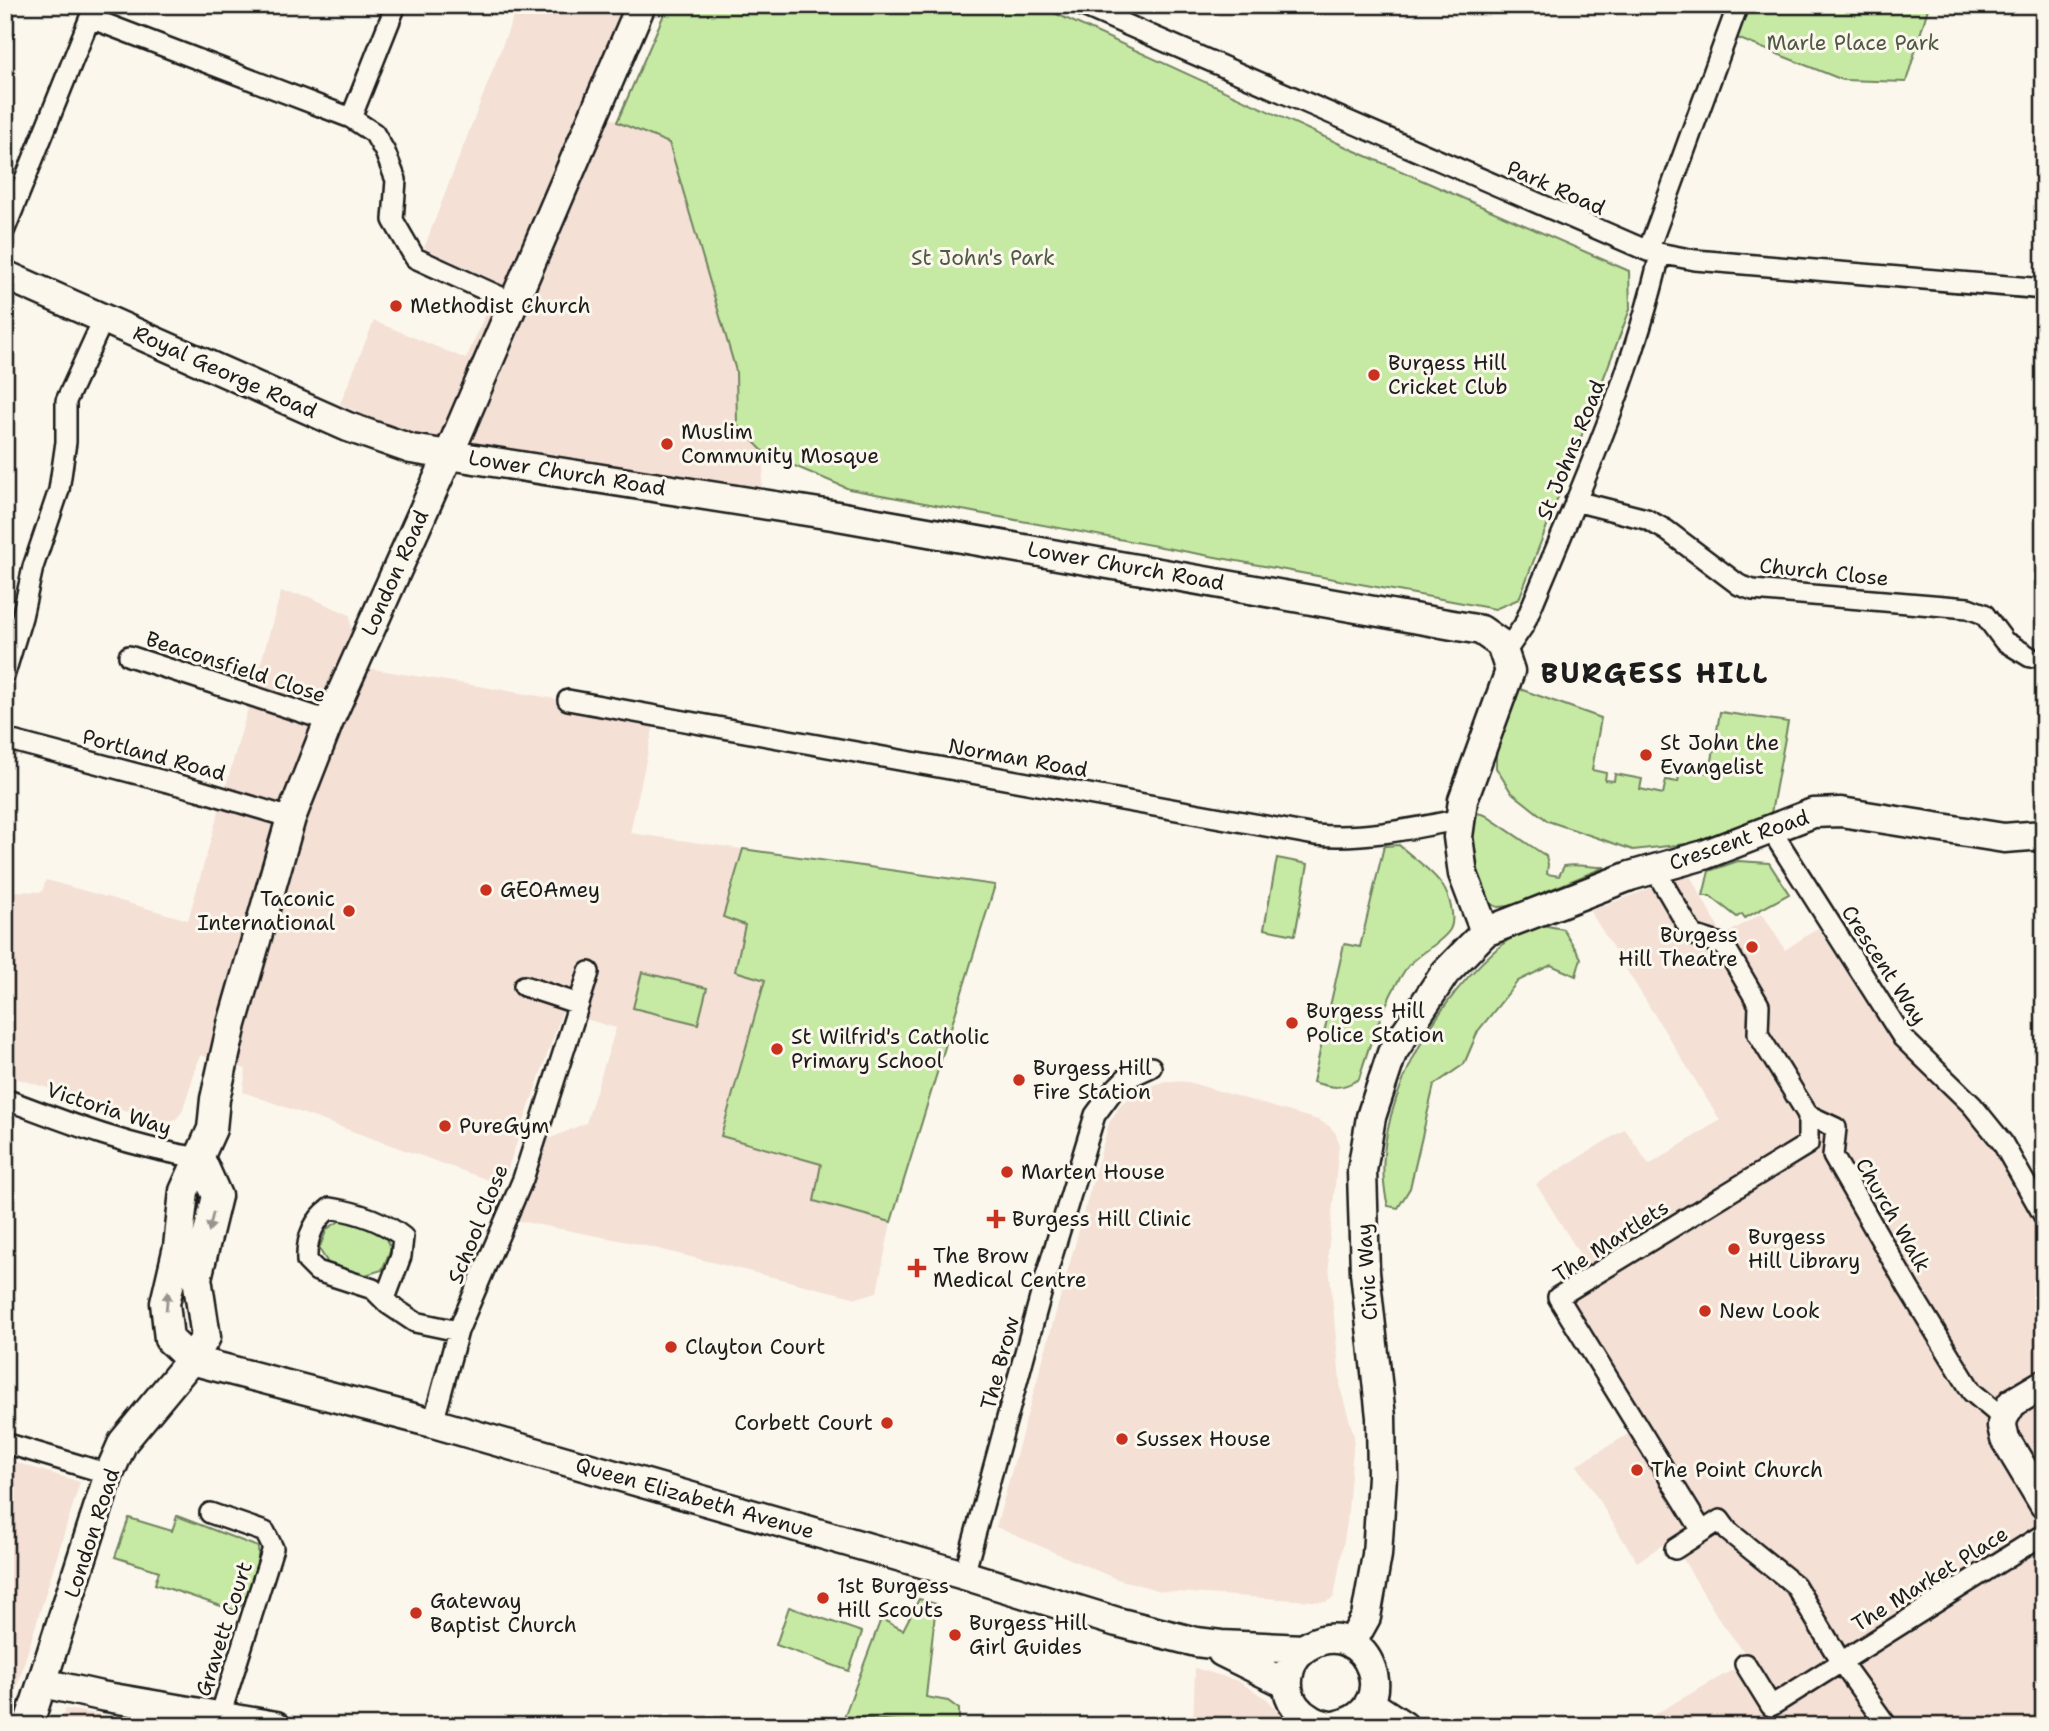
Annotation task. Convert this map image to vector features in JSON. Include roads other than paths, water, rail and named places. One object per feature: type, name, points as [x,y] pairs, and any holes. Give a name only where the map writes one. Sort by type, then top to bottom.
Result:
[{"type":"street","points":[[351,118],[396,5]]},
{"type":"street","name":"London Road","points":[[29,1726],[110,1474],[123,1442],[191,1360],[169,1339],[164,1303],[178,1247],[184,1191],[212,1129],[215,1100],[232,1024],[291,818],[329,721],[449,454],[642,5]]},
{"type":"street","name":"Park Road","points":[[1081,5],[1654,253],[1695,260],[2044,289]]},
{"type":"street","name":"St Johns Road","points":[[1504,654],[1524,625],[1625,376],[1651,295],[1654,253],[1738,5]]},
{"type":"street","points":[[5,229],[93,12],[351,118],[374,133],[396,180],[393,220],[415,258],[514,303]]},
{"type":"street","name":"Royal George Road","points":[[5,275],[348,427],[411,449],[449,454]]},
{"type":"street","points":[[5,673],[22,617],[33,567],[59,490],[66,442],[66,401],[104,318]]},
{"type":"street","name":"Lower Church Road","points":[[449,454],[832,515],[1482,630],[1500,644],[1504,654]]},
{"type":"street","name":"Church Close","points":[[1575,501],[1646,519],[1666,530],[1739,585],[1753,590],[1968,608],[1984,614],[2004,641],[2030,657]]},
{"type":"street","points":[[1485,932],[1464,874],[1458,837],[1464,800],[1510,671],[1504,654]]},
{"type":"street","name":"Beaconsfield Close","points":[[129,656],[329,721]]},
{"type":"street","name":"Norman Road","points":[[568,701],[1315,835],[1347,837],[1396,832],[1461,819]]},
{"type":"street","name":"Portland Road","points":[[5,739],[198,790],[291,818]]},
{"type":"street","name":"Crescent Road","points":[[1485,932],[1654,868],[1704,855],[1813,813],[1841,812],[2004,838],[2044,835]]},
{"type":"street","name":"Crescent Way","points":[[1771,830],[1903,1038],[1972,1105],[2002,1142],[2044,1216]]},
{"type":"street","name":"Church Walk","points":[[1654,868],[1693,935],[1724,945],[1759,1005],[1758,1034],[1808,1115],[1836,1128],[1833,1156],[1909,1289],[1972,1392],[2003,1418]]},
{"type":"street","name":"Civic Way","points":[[1351,1644],[1366,1617],[1377,1555],[1382,1476],[1381,1417],[1363,1230],[1362,1171],[1371,1117],[1392,1053],[1416,1013],[1445,973],[1485,932]]},
{"type":"street","name":"School Close","points":[[433,1423],[458,1331],[523,1179],[589,972]]},
{"type":"street","points":[[524,986],[579,1004]]},
{"type":"street","name":"The Brow","points":[[964,1576],[1046,1276],[1095,1115],[1125,1079],[1151,1067]]},
{"type":"street","name":"Victoria Way","points":[[5,1099],[65,1122],[162,1153],[200,1158]]},
{"type":"street","points":[[1808,1115],[1808,1144],[1833,1156]]},
{"type":"street","name":"The Martlets","points":[[1702,1531],[1558,1297],[1808,1144]]},
{"type":"street","points":[[388,1304],[386,1296],[401,1256],[403,1237],[388,1225],[347,1210],[330,1208],[317,1218],[306,1245],[307,1261],[317,1271],[373,1289],[388,1304],[415,1322],[458,1331]]},
{"type":"street","name":"Queen Elizabeth Avenue","points":[[191,1360],[433,1423],[1117,1622],[1196,1642],[1233,1656],[1287,1684]]},
{"type":"street","points":[[2044,1384],[2012,1404],[2003,1418],[2002,1426],[2006,1438],[2044,1504]]},
{"type":"street","points":[[5,1443],[110,1474]]},
{"type":"street","name":"Gravett Court","points":[[210,1513],[265,1532],[273,1548],[220,1716]]},
{"type":"street","name":"The Market Place","points":[[1702,1531],[1720,1520],[1728,1531],[1794,1585],[1841,1662]]},
{"type":"street","points":[[1675,1549],[1702,1531]]},
{"type":"street","name":"The Market Place","points":[[1745,1664],[1771,1706],[2044,1534]]},
{"type":"street","name":"Queen Elizabeth Avenue","points":[[1196,1642],[1303,1649],[1326,1639],[1351,1644]]},
{"type":"street","points":[[1303,1649],[1291,1664],[1287,1684],[1292,1702],[1302,1715],[1319,1724],[1331,1726],[1344,1724],[1357,1717],[1374,1693],[1373,1671],[1361,1651],[1351,1644]]},
{"type":"street","points":[[1841,1662],[1885,1723]]},
{"type":"street","points":[[43,1683],[189,1718],[220,1716],[276,1726]]},
{"type":"street","points":[[1369,1703],[1405,1726]]},
{"type":"place","name":"Methodist Church","points":[[396,306]]},
{"type":"place","name":"Burgess Hill Cricket Club","points":[[1374,375]]},
{"type":"place","name":"Muslim Community Mosque","points":[[667,444]]},
{"type":"place","name":"St John the Evangelist","points":[[1646,755]]},
{"type":"place","name":"GEOAmey","points":[[486,890]]},
{"type":"place","name":"Taconic International","points":[[349,911]]},
{"type":"place","name":"Burgess Hill Theatre","points":[[1752,947]]},
{"type":"place","name":"Burgess Hill Police Station","points":[[1292,1023]]},
{"type":"place","name":"St Wilfrid's Catholic Primary School","points":[[777,1049]]},
{"type":"place","name":"Burgess Hill Fire Station","points":[[1019,1080]]},
{"type":"place","name":"PureGym","points":[[445,1126]]},
{"type":"place","name":"Marten House","points":[[1007,1172]]},
{"type":"place","name":"Burgess Hill Clinic","points":[[996,1219]]},
{"type":"place","name":"Burgess Hill Library","points":[[1734,1249]]},
{"type":"place","name":"The Brow Medical Centre","points":[[917,1268]]},
{"type":"place","name":"New Look","points":[[1705,1311]]},
{"type":"place","name":"Clayton Court","points":[[671,1347]]},
{"type":"place","name":"Corbett Court","points":[[887,1423]]},
{"type":"place","name":"Sussex House","points":[[1122,1439]]},
{"type":"place","name":"The Point Church","points":[[1637,1470]]},
{"type":"place","name":"1st Burgess Hill Scouts","points":[[823,1598]]},
{"type":"place","name":"Gateway Baptist Church","points":[[416,1613]]},
{"type":"place","name":"Burgess Hill Girl Guides","points":[[955,1635]]},
{"type":"district","name":"BURGESS HILL","points":[[1655,673]]},
{"type":"park label","name":"Marle Place Park","points":[[1853,43]]},
{"type":"park label","name":"St John's Park","points":[[983,258]]}]
